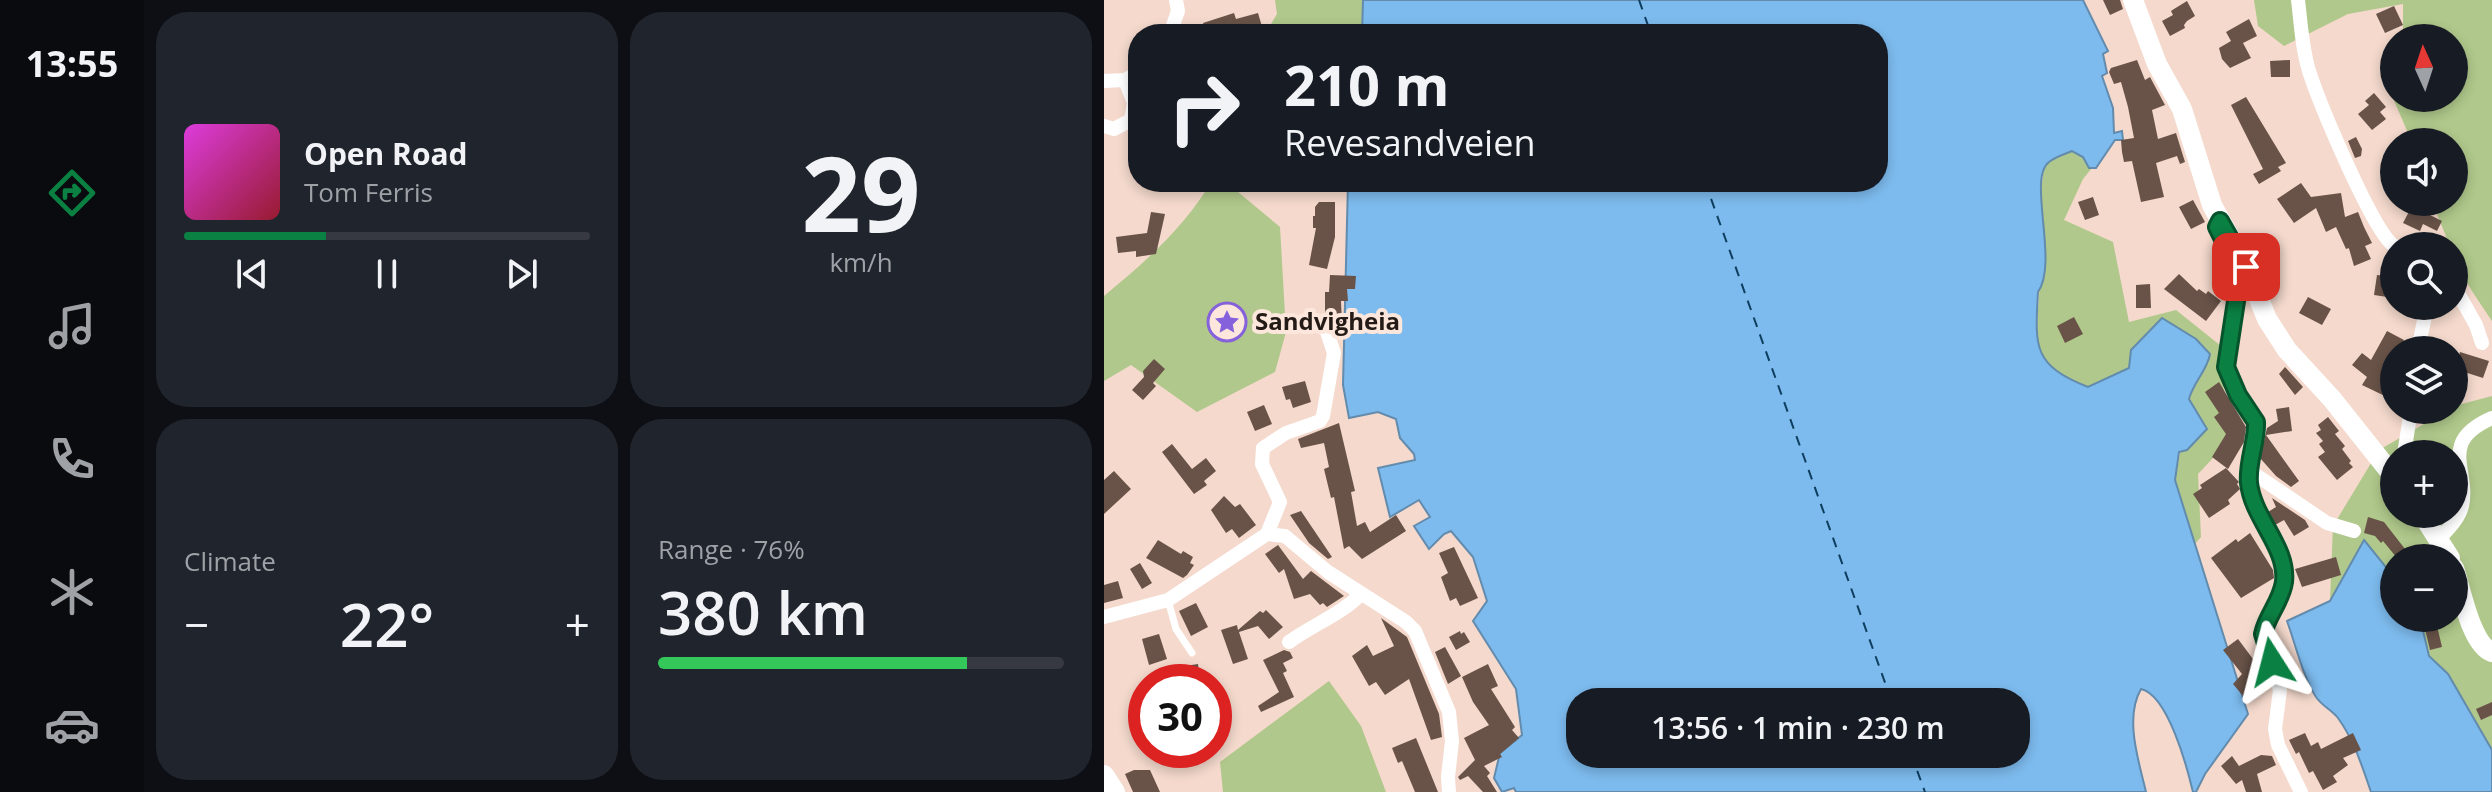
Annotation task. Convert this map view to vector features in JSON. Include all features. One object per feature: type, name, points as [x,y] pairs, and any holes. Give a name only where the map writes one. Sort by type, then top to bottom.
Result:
[{"type":"main road","points":[[2133,0],[2157,64],[2182,109],[2206,190],[2246,267],[2276,335],[2380,459]]},
{"type":"main road","points":[[2432,528],[2443,544]]},
{"type":"main road","points":[[2468,614],[2485,650],[2492,652]]},
{"type":"main road","points":[[1104,775],[1115,792]]},
{"type":"street","points":[[1173,24],[1178,11],[1176,0]]},
{"type":"street","points":[[2298,0],[2310,73],[2334,133],[2382,232]]},
{"type":"street","points":[[1104,81],[1128,78]]},
{"type":"street","points":[[1104,126],[1114,129],[1128,122]]},
{"type":"street","points":[[2220,221],[2217,227],[2233,259],[2238,288],[2226,367],[2238,395],[2256,422],[2250,471],[2253,500],[2284,568],[2280,599],[2263,634],[2280,690],[2275,729],[2278,745],[2301,792]]},
{"type":"street","points":[[2468,311],[2482,343]]},
{"type":"street","points":[[1104,617],[1168,600],[1267,534],[1280,502],[1262,464],[1263,448],[1286,433],[1320,421],[1323,416],[1334,353],[1326,329]]},
{"type":"street","points":[[2440,538],[2456,520],[2462,506],[2459,451],[2474,429],[2492,418]]},
{"type":"street","points":[[2250,471],[2327,523],[2354,531]]},
{"type":"street","points":[[1267,534],[1285,536],[1360,595],[1406,622],[1415,631],[1449,712],[1452,741],[1449,792]]},
{"type":"street","points":[[1289,642],[1311,626],[1347,608],[1360,595]]},
{"type":"lane","points":[[1168,600],[1176,629],[1192,653]]},
{"type":"green space","points":[[1275,0],[1363,0],[1362,24],[1271,24],[1277,14]]},
{"type":"green space","points":[[2254,0],[2492,0],[2492,321],[2468,283],[2468,232],[2444,232],[2438,216],[2468,216],[2468,128],[2406,128],[2399,112],[2468,112],[2468,24],[2403,24],[2403,4],[2348,14],[2284,46],[2258,26]]},
{"type":"green space","points":[[2072,151],[2083,157],[2092,168],[2083,179],[2064,220],[2113,242],[2129,322],[2176,310],[2221,346],[2227,443],[2198,474],[2201,537],[2194,545],[2175,480],[2193,384],[2209,362],[2130,368],[2088,387],[2062,377],[2044,360],[2036,340],[2044,221],[2040,199],[2044,168],[2048,162]]},
{"type":"green space","points":[[1205,192],[1238,192],[1280,227],[1286,332],[1275,372],[1197,412],[1131,365],[1104,381],[1104,296],[1149,257]]},
{"type":"green space","points":[[2492,396],[2492,750],[2448,674],[2429,656],[2423,632],[2468,632],[2468,544],[2380,544],[2380,560],[2364,540],[2330,601],[2333,526],[2380,449],[2380,528],[2468,528],[2468,440],[2396,440],[2424,424],[2468,424],[2468,402]]},
{"type":"green space","points":[[1329,681],[1361,726],[1386,792],[1223,792],[1221,768],[1232,768],[1232,753]]},
{"type":"water","points":[[1363,0],[2083,0],[2108,51],[2103,54],[2107,73],[2102,76],[2113,108],[2114,133],[2122,131],[2123,140],[2115,140],[2096,168],[2089,168],[2083,157],[2072,151],[2051,160],[2043,171],[2041,202],[2045,261],[2044,278],[2038,292],[2038,340],[2047,362],[2070,379],[2088,387],[2129,368],[2131,350],[2162,318],[2196,339],[2210,354],[2189,399],[2207,429],[2187,450],[2179,452],[2175,480],[2248,714],[2205,774],[2196,792],[2193,792],[2168,718],[2151,694],[2141,689],[2133,726],[2146,792],[1516,792],[1514,788],[1502,792],[1494,778],[1500,753],[1522,735],[1516,689],[1473,621],[1487,601],[1473,557],[1451,531],[1429,549],[1414,526],[1430,517],[1419,500],[1390,517],[1378,468],[1415,460],[1414,454],[1400,438],[1396,419],[1378,412],[1349,418],[1343,385],[1348,192],[1888,192],[1888,24],[1362,24]]},
{"type":"water","points":[[2364,540],[2380,560],[2380,632],[2423,632],[2429,656],[2448,674],[2492,750],[2492,792],[2371,792],[2344,726],[2318,700],[2311,688],[2287,621],[2330,601]]},
{"type":"building","points":[[2103,0],[2120,0],[2123,9],[2110,15]]},
{"type":"building","points":[[2187,1],[2195,16],[2187,21],[2185,28],[2170,36],[2162,21]]},
{"type":"building","points":[[2394,6],[2403,24],[2381,24],[2376,14]]},
{"type":"building","points":[[1234,13],[1236,19],[1258,13],[1261,24],[1203,24]]},
{"type":"building","points":[[2249,19],[2257,36],[2243,43],[2251,58],[2230,68],[2222,59],[2219,48],[2231,41],[2226,32]]},
{"type":"building","points":[[2137,60],[2145,80],[2150,77],[2165,105],[2152,110],[2158,139],[2176,133],[2185,162],[2180,164],[2177,156],[2156,163],[2164,197],[2141,202],[2132,161],[2124,162],[2122,152],[2121,140],[2134,138],[2128,107],[2121,82],[2114,84],[2109,72],[2111,68]]},
{"type":"building","points":[[2290,60],[2290,77],[2271,77],[2270,61]]},
{"type":"building","points":[[2374,93],[2380,100],[2380,112],[2386,119],[2372,130],[2358,114],[2369,105],[2365,101]]},
{"type":"building","points":[[2246,97],[2286,163],[2278,167],[2281,171],[2259,184],[2253,174],[2263,169],[2231,105]]},
{"type":"building","points":[[2356,137],[2362,149],[2361,156],[2355,158],[2348,141]]},
{"type":"building","points":[[2301,183],[2311,197],[2341,193],[2345,217],[2358,212],[2372,243],[2365,246],[2371,259],[2354,266],[2349,248],[2346,249],[2336,227],[2326,232],[2316,208],[2294,223],[2277,199]]},
{"type":"building","points":[[2093,197],[2099,215],[2085,220],[2078,202]]},
{"type":"building","points":[[2193,200],[2205,222],[2191,229],[2179,207]]},
{"type":"building","points":[[1319,202],[1335,202],[1335,237],[1327,269],[1309,265],[1316,228],[1313,228],[1313,216]]},
{"type":"building","points":[[1151,212],[1165,214],[1156,254],[1136,257],[1136,251],[1118,253],[1116,237],[1147,233]]},
{"type":"building","points":[[2407,216],[2432,216],[2442,221],[2437,231],[2423,224],[2420,231],[2403,223]]},
{"type":"building","points":[[2179,274],[2197,291],[2199,289],[2206,294],[2208,291],[2221,301],[2206,321],[2164,289]]},
{"type":"building","points":[[1330,275],[1356,276],[1355,289],[1347,289],[1348,301],[1341,301],[1342,323],[1325,319],[1325,292],[1329,292]]},
{"type":"building","points":[[2377,275],[2380,275],[2380,296],[2374,295]]},
{"type":"building","points":[[2150,284],[2151,308],[2136,308],[2136,285]]},
{"type":"building","points":[[2308,297],[2331,309],[2322,325],[2299,313]]},
{"type":"building","points":[[2074,317],[2083,334],[2065,343],[2057,326]]},
{"type":"building","points":[[2380,344],[2380,394],[2362,385],[2367,377],[2352,365],[2362,353],[2371,360]]},
{"type":"building","points":[[2468,354],[2489,361],[2483,378],[2468,373]]},
{"type":"building","points":[[1154,359],[1165,369],[1153,383],[1156,386],[1143,400],[1132,390]]},
{"type":"building","points":[[2285,367],[2303,387],[2295,395],[2279,374]]},
{"type":"building","points":[[1305,381],[1311,402],[1293,408],[1290,399],[1286,400],[1282,387]]},
{"type":"building","points":[[2219,382],[2246,427],[2244,442],[2228,469],[2212,457],[2226,434],[2214,417],[2219,413],[2205,392]]},
{"type":"building","points":[[1264,405],[1272,424],[1255,431],[1247,412]]},
{"type":"building","points":[[2289,407],[2292,431],[2266,435],[2299,481],[2291,487],[2260,458],[2267,428],[2278,421],[2276,409]]},
{"type":"building","points":[[2328,417],[2339,431],[2335,434],[2345,446],[2342,449],[2353,467],[2337,480],[2318,457],[2325,452],[2319,444],[2323,441],[2316,433],[2321,430],[2318,425]]},
{"type":"building","points":[[1339,423],[1355,491],[1351,492],[1357,526],[1365,522],[1370,532],[1396,515],[1406,531],[1362,559],[1349,546],[1344,549],[1334,497],[1331,498],[1324,469],[1329,467],[1324,443],[1301,448],[1298,439]]},
{"type":"building","points":[[1172,444],[1192,469],[1206,458],[1216,471],[1204,481],[1207,485],[1194,494],[1162,452]]},
{"type":"building","points":[[2226,468],[2239,482],[2240,489],[2228,500],[2230,504],[2209,518],[2193,494],[2202,488],[2200,485]]},
{"type":"building","points":[[1114,471],[1131,489],[1104,514],[1104,480]]},
{"type":"building","points":[[1224,496],[1235,507],[1240,504],[1256,525],[1239,538],[1232,529],[1226,533],[1211,510]]},
{"type":"building","points":[[2272,498],[2305,520],[2309,527],[2294,536],[2284,520],[2275,525],[2268,512],[2276,507]]},
{"type":"building","points":[[1301,511],[1332,557],[1328,559],[1309,543],[1290,515]]},
{"type":"building","points":[[2368,517],[2380,521],[2380,528],[2389,528],[2401,544],[2381,543],[2375,536],[2364,533]]},
{"type":"building","points":[[2250,533],[2273,570],[2274,578],[2241,598],[2211,558],[2236,539],[2238,542]]},
{"type":"building","points":[[1158,540],[1181,554],[1183,551],[1193,557],[1190,563],[1194,565],[1183,578],[1146,558]]},
{"type":"building","points":[[1278,545],[1303,579],[1311,571],[1344,596],[1327,607],[1323,603],[1320,605],[1310,594],[1294,599],[1284,569],[1279,573],[1265,554]]},
{"type":"building","points":[[1454,547],[1478,598],[1460,606],[1456,598],[1450,601],[1441,577],[1448,573],[1439,553]]},
{"type":"building","points":[[2336,557],[2341,575],[2302,587],[2295,569]]},
{"type":"building","points":[[1140,563],[1152,583],[1142,589],[1130,569]]},
{"type":"building","points":[[1118,581],[1123,598],[1104,603],[1104,585]]},
{"type":"building","points":[[1196,603],[1208,627],[1191,636],[1179,611]]},
{"type":"building","points":[[1266,610],[1283,627],[1269,639],[1258,626],[1239,632],[1248,659],[1233,664],[1221,630],[1237,625],[1238,630],[1260,611],[1263,613]]},
{"type":"building","points":[[1381,618],[1407,637],[1439,714],[1442,737],[1431,740],[1409,679],[1385,695],[1376,682],[1369,686],[1352,656],[1367,645],[1373,656],[1394,646]]},
{"type":"building","points":[[1460,631],[1470,642],[1456,650],[1449,637]]},
{"type":"building","points":[[2426,632],[2438,632],[2442,647],[2430,650]]},
{"type":"building","points":[[1159,634],[1167,659],[1149,664],[1142,639]]},
{"type":"building","points":[[2238,639],[2265,675],[2269,688],[2249,703],[2233,684],[2242,674],[2223,650]]},
{"type":"building","points":[[1445,647],[1461,676],[1448,684],[1435,652]]},
{"type":"building","points":[[1284,650],[1290,652],[1293,658],[1283,663],[1287,671],[1283,673],[1294,697],[1261,712],[1258,706],[1279,692],[1263,660]]},
{"type":"building","points":[[1488,664],[1498,686],[1491,689],[1519,738],[1500,754],[1502,757],[1484,766],[1497,792],[1483,792],[1468,776],[1460,780],[1458,777],[1475,760],[1464,738],[1489,725],[1473,702],[1462,677]]},
{"type":"building","points":[[2300,670],[2309,685],[2299,691],[2290,676]]},
{"type":"building","points":[[2492,702],[2492,715],[2481,720],[2476,709]]},
{"type":"building","points":[[2305,733],[2311,746],[2318,742],[2321,749],[2353,733],[2361,750],[2343,758],[2348,765],[2333,776],[2337,782],[2323,790],[2313,771],[2309,773],[2289,740]]},
{"type":"building","points":[[1416,738],[1438,792],[1415,792],[1402,761],[1398,763],[1392,748]]},
{"type":"building","points":[[2261,755],[2272,756],[2276,765],[2257,774],[2262,792],[2246,792],[2242,780],[2236,784],[2221,766],[2232,756],[2239,766]]},
{"type":"building","points":[[1134,770],[1150,770],[1160,792],[1133,792],[1125,774]]},
{"type":"ferry route","points":[[1639,0],[1647,24]]},
{"type":"ferry route","points":[[1709,192],[1887,688]]},
{"type":"ferry route","points":[[1916,768],[1925,792]]},
{"type":"place","name":"Sandvigheia","points":[[1227,322]]},
{"type":"route","points":[[2246,267],[2220,221],[2217,227],[2233,259],[2238,288],[2226,367],[2238,395],[2256,422],[2249,482],[2260,520],[2284,568],[2280,599],[2263,634],[2272,662]]}]
